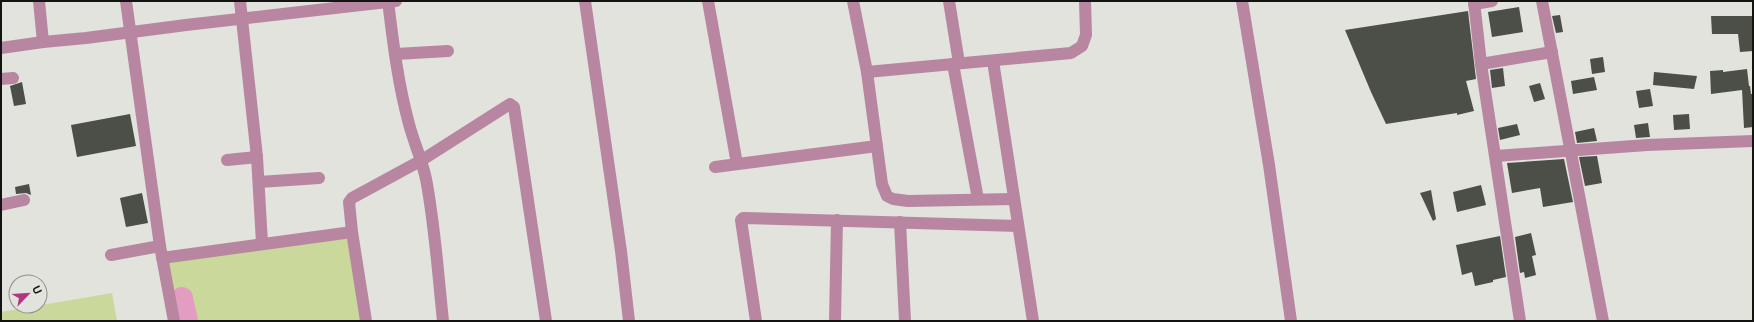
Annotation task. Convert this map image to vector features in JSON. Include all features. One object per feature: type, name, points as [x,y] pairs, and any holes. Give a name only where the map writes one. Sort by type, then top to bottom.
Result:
[{"type":"street","points":[[39,1],[43,42]]},
{"type":"street","points":[[126,1],[160,246],[174,321]]},
{"type":"street","points":[[240,1],[257,156],[262,243]]},
{"type":"street","points":[[1,48],[391,1],[396,54],[409,124],[422,160],[430,206],[443,321]]},
{"type":"street","points":[[585,1],[621,251],[628,321]]},
{"type":"street","points":[[708,1],[737,164]]},
{"type":"street","points":[[853,1],[867,72],[882,184],[887,196],[893,199],[908,201],[978,199],[1014,200]]},
{"type":"street","points":[[949,1],[956,63],[978,199]]},
{"type":"street","points":[[867,72],[1071,53],[1082,46],[1086,35],[1085,1]]},
{"type":"street","points":[[1242,1],[1269,165],[1291,321]]},
{"type":"street","points":[[1492,1],[1474,2],[1481,64],[1520,321]]},
{"type":"street","points":[[1542,1],[1603,321]]},
{"type":"street","points":[[396,54],[448,51]]},
{"type":"street","points":[[1481,64],[1552,52]]},
{"type":"street","points":[[993,61],[1033,321]]},
{"type":"street","points":[[366,321],[352,232],[349,202],[422,160],[508,105],[514,105],[546,321]]},
{"type":"street","points":[[1496,156],[1571,149],[1753,141]]},
{"type":"street","points":[[714,167],[878,146]]},
{"type":"street","points":[[227,160],[257,156]]},
{"type":"street","points":[[259,182],[319,178]]},
{"type":"street","points":[[1,205],[24,200]]},
{"type":"street","points":[[756,321],[742,219],[745,217],[1018,226]]},
{"type":"street","points":[[835,321],[836,220]]},
{"type":"street","points":[[900,222],[905,321]]},
{"type":"street","points":[[162,258],[262,243],[352,232]]},
{"type":"street","points":[[111,255],[160,246]]},
{"type":"green space","points":[[348,236],[360,321],[178,321],[169,263]]},
{"type":"green space","points":[[112,293],[117,321],[1,321],[1,312],[8,311],[8,314],[48,314],[48,304]]},
{"type":"building","points":[[1519,7],[1523,32],[1492,37],[1488,12]]},
{"type":"building","points":[[1468,11],[1476,79],[1466,81],[1474,111],[1457,115],[1457,113],[1386,124],[1345,30]]},
{"type":"building","points":[[1560,15],[1563,32],[1556,33],[1552,16]]},
{"type":"building","points":[[1711,16],[1753,16],[1753,51],[1740,52],[1738,34],[1712,34]]},
{"type":"building","points":[[1603,57],[1605,72],[1592,74],[1590,59]]},
{"type":"building","points":[[1503,68],[1505,86],[1492,88],[1490,70]]},
{"type":"building","points":[[1747,69],[1749,86],[1751,94],[1753,94],[1753,127],[1744,128],[1742,90],[1711,94],[1710,71],[1723,70],[1723,72]]},
{"type":"building","points":[[1654,72],[1697,76],[1694,89],[1653,85]]},
{"type":"building","points":[[1594,77],[1597,90],[1573,94],[1571,81]]},
{"type":"building","points":[[22,82],[26,104],[14,106],[10,86]]},
{"type":"building","points":[[1540,83],[1545,99],[1534,102],[1529,86]]},
{"type":"building","points":[[1650,89],[1653,106],[1639,108],[1636,91]]},
{"type":"building","points":[[130,114],[136,146],[77,157],[71,125]]},
{"type":"building","points":[[1689,114],[1690,129],[1674,130],[1673,115]]},
{"type":"building","points":[[1648,123],[1650,137],[1636,138],[1634,125]]},
{"type":"building","points":[[1517,124],[1520,135],[1500,140],[1498,128]]},
{"type":"building","points":[[1594,128],[1597,141],[1577,143],[1575,132]]},
{"type":"building","points":[[1597,156],[1602,183],[1585,186],[1579,157]]},
{"type":"building","points":[[1564,159],[1573,202],[1543,207],[1540,188],[1512,193],[1507,163]]},
{"type":"building","points":[[29,184],[31,195],[26,193],[16,194],[15,187]]},
{"type":"building","points":[[1481,185],[1486,205],[1457,212],[1453,192]]},
{"type":"building","points":[[1431,190],[1436,219],[1433,221],[1420,193]]},
{"type":"building","points":[[142,193],[148,223],[126,227],[120,198]]},
{"type":"building","points":[[1531,233],[1536,255],[1532,256],[1536,275],[1525,278],[1524,272],[1520,273],[1515,237]]},
{"type":"building","points":[[1500,236],[1506,277],[1475,286],[1472,272],[1462,275],[1456,245]]},
{"type":"waterway","points":[[182,298],[187,321]]}]
